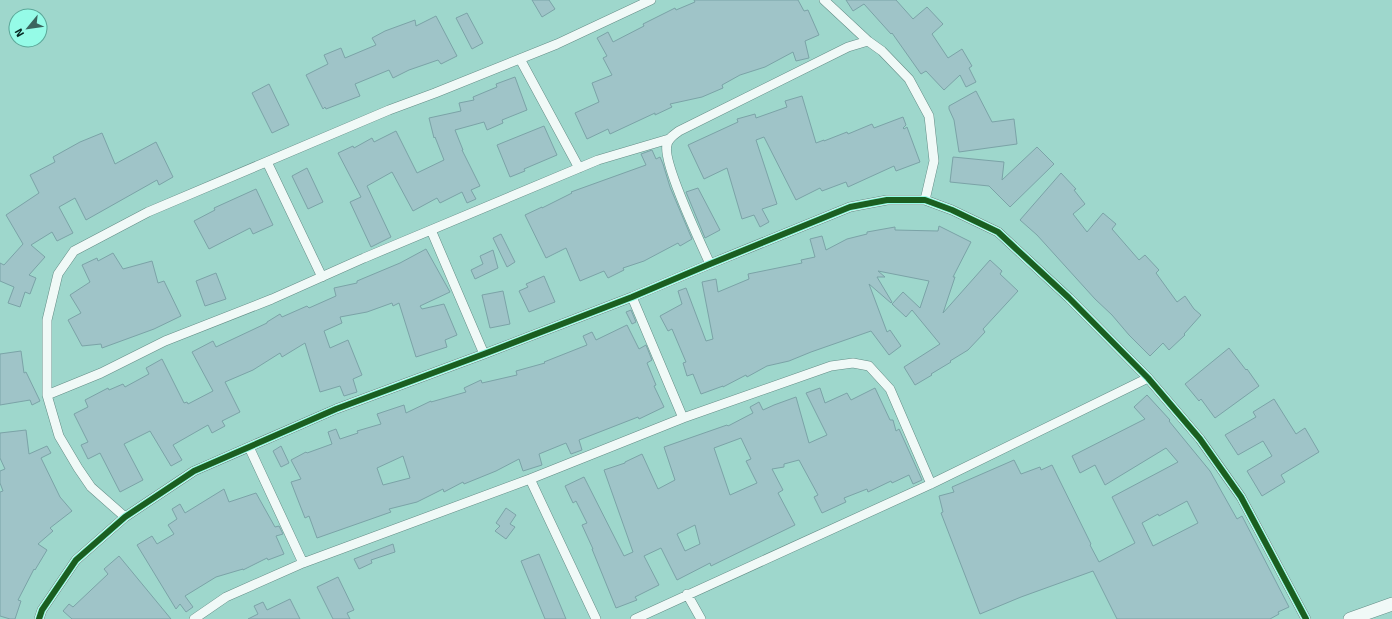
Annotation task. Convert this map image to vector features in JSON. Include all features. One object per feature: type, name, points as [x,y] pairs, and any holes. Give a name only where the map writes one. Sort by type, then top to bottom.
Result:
[{"type":"main road","points":[[1350,619],[1392,604]]},
{"type":"street","points":[[126,518],[91,487],[78,468],[59,436],[47,395],[47,320],[58,274],[74,251],[148,212],[389,110],[557,44],[651,0]]},
{"type":"street","points":[[824,0],[868,41],[882,51],[909,78],[929,116],[934,161],[925,200]]},
{"type":"street","points":[[47,395],[101,373],[165,342],[272,299],[598,160],[669,139],[679,131],[770,85],[848,47],[868,41]]},
{"type":"street","points":[[520,59],[579,168]]},
{"type":"street","points":[[669,139],[666,146],[668,156],[681,198],[710,264]]},
{"type":"street","points":[[267,162],[322,277]]},
{"type":"street","points":[[39,619],[42,610],[76,560],[126,518],[194,471],[336,409],[632,297],[850,207],[886,200],[925,200],[952,210],[998,232],[1069,298],[1148,378],[1200,439],[1241,497],[1306,619]]},
{"type":"street","points":[[431,230],[484,354]]},
{"type":"street","points":[[632,297],[683,418]]},
{"type":"street","points":[[194,619],[226,597],[303,563],[530,479],[683,418],[831,366],[853,362],[869,366],[890,389],[931,484]]},
{"type":"street","points":[[635,619],[931,484],[1148,378]]},
{"type":"street","points":[[249,447],[303,563]]},
{"type":"street","points":[[530,479],[596,619]]},
{"type":"street","points":[[687,594],[701,619]]},
{"type":"building","points":[[532,0],[549,0],[555,9],[542,17]]},
{"type":"building","points":[[694,0],[798,0],[804,11],[808,10],[819,35],[805,41],[809,58],[796,61],[793,52],[765,67],[740,75],[722,85],[723,88],[702,97],[670,104],[672,107],[655,115],[655,113],[610,134],[608,129],[587,139],[575,113],[599,102],[592,83],[612,75],[603,58],[607,56],[597,38],[608,32],[613,42],[644,26],[643,24],[675,8],[676,10],[695,2]]},
{"type":"building","points":[[846,0],[896,0],[913,19],[927,7],[943,24],[932,34],[948,58],[962,49],[972,66],[969,68],[976,82],[966,87],[960,75],[944,90],[926,71],[921,74],[892,33],[891,34],[864,4],[853,11]]},
{"type":"building","points":[[467,13],[483,43],[472,49],[456,18]]},
{"type":"building","points":[[436,16],[457,56],[441,64],[438,60],[409,70],[393,78],[389,70],[355,84],[360,96],[326,109],[325,107],[323,109],[306,75],[328,64],[324,55],[341,48],[345,58],[376,45],[372,38],[385,31],[415,20],[416,26]]},
{"type":"building","points":[[515,77],[527,110],[502,120],[503,123],[487,130],[484,122],[455,130],[462,150],[480,186],[471,190],[476,199],[467,203],[462,192],[440,203],[437,198],[413,211],[392,172],[367,186],[391,237],[371,247],[350,202],[361,197],[338,153],[353,146],[354,148],[372,138],[374,142],[396,131],[417,173],[444,160],[435,137],[434,138],[429,118],[461,111],[459,103],[474,100],[473,97],[497,87],[496,84]]},
{"type":"building","points":[[269,84],[289,125],[272,133],[252,93]]},
{"type":"building","points":[[976,91],[992,122],[1014,119],[1017,144],[959,152],[954,120],[949,106]]},
{"type":"building","points":[[802,96],[816,143],[847,132],[848,134],[872,124],[874,128],[903,117],[906,125],[903,128],[904,129],[907,127],[920,162],[896,171],[894,166],[848,187],[846,182],[822,191],[820,188],[796,200],[764,137],[756,140],[777,204],[762,209],[769,222],[760,227],[754,215],[742,219],[727,168],[704,179],[688,145],[738,122],[737,119],[755,114],[756,118],[787,107],[785,101]]},
{"type":"building","points":[[544,126],[557,155],[524,169],[525,171],[510,177],[497,145]]},
{"type":"building","points":[[102,133],[115,164],[156,142],[173,177],[159,185],[157,180],[86,220],[75,198],[59,207],[73,233],[57,241],[52,232],[31,245],[45,257],[29,275],[36,278],[30,294],[25,292],[20,307],[8,303],[14,287],[0,281],[0,263],[4,265],[23,244],[6,215],[39,193],[30,175],[55,162],[53,157],[80,142]]},
{"type":"building","points":[[1037,147],[1054,164],[1010,207],[989,186],[950,182],[953,157],[1004,162],[1002,180]]},
{"type":"building","points":[[652,150],[656,159],[660,157],[670,187],[692,239],[680,246],[678,243],[644,261],[623,268],[624,270],[608,278],[604,271],[580,281],[566,248],[546,258],[525,215],[572,193],[571,192],[646,165],[641,154]]},
{"type":"building","points":[[307,168],[323,202],[308,209],[292,176]]},
{"type":"building","points":[[1061,173],[1076,189],[1074,190],[1085,204],[1073,214],[1087,232],[1103,213],[1116,224],[1112,229],[1139,260],[1145,255],[1159,270],[1156,273],[1177,302],[1185,296],[1194,309],[1201,315],[1184,334],[1185,335],[1169,350],[1163,343],[1150,356],[1095,299],[1037,235],[1020,220]]},
{"type":"building","points":[[698,188],[720,230],[705,238],[686,192]]},
{"type":"building","points":[[256,189],[273,225],[253,234],[250,228],[209,249],[194,221],[215,210],[214,208]]},
{"type":"building","points":[[939,226],[971,242],[953,277],[955,277],[943,313],[990,260],[1002,271],[1000,274],[1018,291],[983,329],[985,332],[968,350],[931,374],[932,375],[915,385],[904,367],[940,344],[912,310],[906,317],[892,304],[903,292],[920,308],[929,281],[878,271],[885,277],[877,277],[892,302],[891,303],[869,284],[887,332],[890,330],[901,346],[889,355],[871,331],[789,361],[767,366],[747,377],[746,375],[723,387],[701,394],[693,374],[687,376],[683,363],[686,362],[672,329],[668,331],[660,316],[682,304],[678,291],[686,288],[706,341],[713,339],[702,282],[716,279],[718,292],[749,279],[748,274],[802,263],[801,260],[815,257],[810,239],[822,236],[826,250],[847,239],[867,234],[867,232],[895,227],[895,230],[938,231]]},
{"type":"building","points":[[501,234],[515,262],[507,267],[493,238]]},
{"type":"building","points":[[426,249],[450,292],[420,306],[422,309],[444,304],[457,335],[445,340],[447,347],[416,357],[399,303],[393,306],[392,303],[367,312],[340,317],[342,323],[324,331],[330,348],[348,340],[362,375],[353,379],[357,392],[344,396],[340,386],[320,392],[305,343],[282,357],[280,353],[253,370],[225,382],[240,412],[222,421],[225,426],[212,433],[208,425],[173,445],[182,460],[171,466],[150,431],[124,444],[143,480],[120,492],[100,453],[88,459],[81,445],[88,442],[74,414],[88,407],[85,400],[108,388],[109,390],[123,384],[125,387],[149,374],[146,368],[162,359],[184,403],[187,402],[188,404],[213,391],[192,352],[213,341],[216,347],[267,323],[280,314],[282,317],[307,306],[309,308],[336,296],[334,288],[357,283],[357,281],[400,263]]},
{"type":"building","points":[[493,250],[498,268],[475,279],[471,270],[483,264],[480,256]]},
{"type":"building","points":[[113,253],[123,269],[152,261],[158,283],[164,281],[181,316],[154,329],[102,348],[101,344],[82,346],[68,320],[81,313],[70,295],[90,282],[82,265],[97,258],[98,261]]},
{"type":"building","points":[[216,273],[226,299],[205,306],[196,281]]},
{"type":"building","points":[[544,276],[555,302],[529,312],[519,291],[528,287],[526,284]]},
{"type":"building","points":[[503,291],[510,324],[490,328],[482,295]]},
{"type":"building","points":[[631,310],[636,322],[632,324],[626,312]]},
{"type":"building","points":[[627,325],[639,349],[646,345],[652,360],[647,363],[656,385],[654,386],[664,407],[639,419],[638,417],[579,440],[582,450],[571,454],[566,443],[539,454],[542,465],[523,471],[519,459],[496,471],[464,484],[463,482],[444,492],[443,489],[417,502],[389,509],[391,512],[317,538],[309,516],[305,518],[291,482],[301,479],[291,460],[306,452],[307,453],[332,444],[328,432],[336,429],[340,439],[358,433],[357,431],[381,424],[377,414],[404,405],[406,413],[431,401],[466,392],[464,388],[481,380],[482,383],[517,375],[516,371],[545,363],[544,362],[587,345],[583,336],[592,332],[596,340]],"holes":[[[403,456],[410,478],[383,485],[377,468]]]},
{"type":"building","points":[[1229,348],[1259,386],[1215,418],[1201,399],[1199,401],[1185,384]]},
{"type":"building","points":[[21,351],[24,373],[26,372],[40,401],[32,405],[30,400],[0,405],[0,354]]},
{"type":"building","points":[[820,388],[825,403],[847,393],[851,400],[875,388],[890,420],[893,420],[896,431],[899,429],[922,480],[913,484],[909,475],[892,483],[891,481],[868,492],[867,489],[844,498],[846,502],[822,513],[814,497],[818,495],[799,460],[784,464],[784,467],[772,469],[783,490],[778,493],[795,525],[711,566],[710,563],[677,580],[661,548],[644,556],[659,585],[635,597],[637,600],[616,608],[582,525],[587,523],[576,501],[573,503],[565,486],[584,477],[624,556],[633,552],[604,470],[625,463],[642,454],[658,489],[675,480],[664,447],[727,425],[728,426],[753,413],[750,407],[759,402],[763,410],[796,397],[809,443],[827,435],[806,393]],"holes":[[[741,438],[751,459],[746,461],[757,483],[730,495],[714,448]],[[695,525],[700,544],[685,551],[677,534]]]},
{"type":"building","points":[[1147,395],[1170,420],[1169,421],[1210,471],[1237,519],[1242,516],[1289,607],[1278,612],[1279,614],[1270,619],[1117,619],[1093,571],[1021,597],[980,614],[941,513],[943,512],[939,496],[954,492],[952,487],[1014,460],[1021,474],[1040,467],[1041,470],[1052,465],[1099,562],[1135,543],[1112,497],[1178,462],[1166,448],[1105,485],[1095,465],[1080,473],[1072,456],[1145,419],[1134,407]],"holes":[[[1187,501],[1198,523],[1153,546],[1142,523]]]},
{"type":"building","points":[[1274,399],[1296,434],[1305,428],[1319,452],[1281,475],[1285,482],[1262,496],[1247,471],[1272,456],[1263,441],[1238,455],[1225,435],[1256,417],[1253,412]]},
{"type":"building","points":[[26,430],[29,454],[47,446],[51,453],[41,458],[60,497],[72,511],[50,528],[53,531],[38,544],[47,550],[35,570],[34,569],[18,600],[21,601],[15,619],[10,619],[0,616],[0,492],[3,491],[0,483],[0,471],[5,469],[0,458],[0,433]]},
{"type":"building","points":[[281,446],[289,463],[281,467],[273,451]]},
{"type":"building","points":[[224,489],[229,502],[256,493],[275,527],[279,526],[283,534],[276,536],[284,554],[268,560],[267,558],[243,570],[216,577],[185,596],[193,607],[186,612],[180,604],[176,609],[137,545],[152,536],[157,544],[174,534],[168,525],[177,519],[172,509],[180,504],[185,513]]},
{"type":"building","points":[[506,508],[516,515],[510,524],[515,527],[506,539],[495,531],[500,526],[496,523]]},
{"type":"building","points":[[393,544],[395,552],[371,560],[372,563],[359,569],[354,559]]},
{"type":"building","points":[[539,554],[566,619],[545,619],[521,561]]},
{"type":"building","points":[[119,556],[171,619],[72,619],[63,611],[69,604],[73,607],[108,574],[104,569]]},
{"type":"building","points":[[338,577],[354,610],[347,613],[350,619],[333,619],[317,587]]},
{"type":"building","points":[[290,599],[300,619],[248,619],[258,614],[254,606],[263,602],[267,610]]},
{"type":"cycle path","points":[[39,619],[42,610],[76,560],[125,517],[194,471],[336,409],[632,297],[850,207],[887,200],[925,200],[952,210],[998,232],[1069,298],[1148,378],[1200,439],[1241,497],[1306,619]]}]
